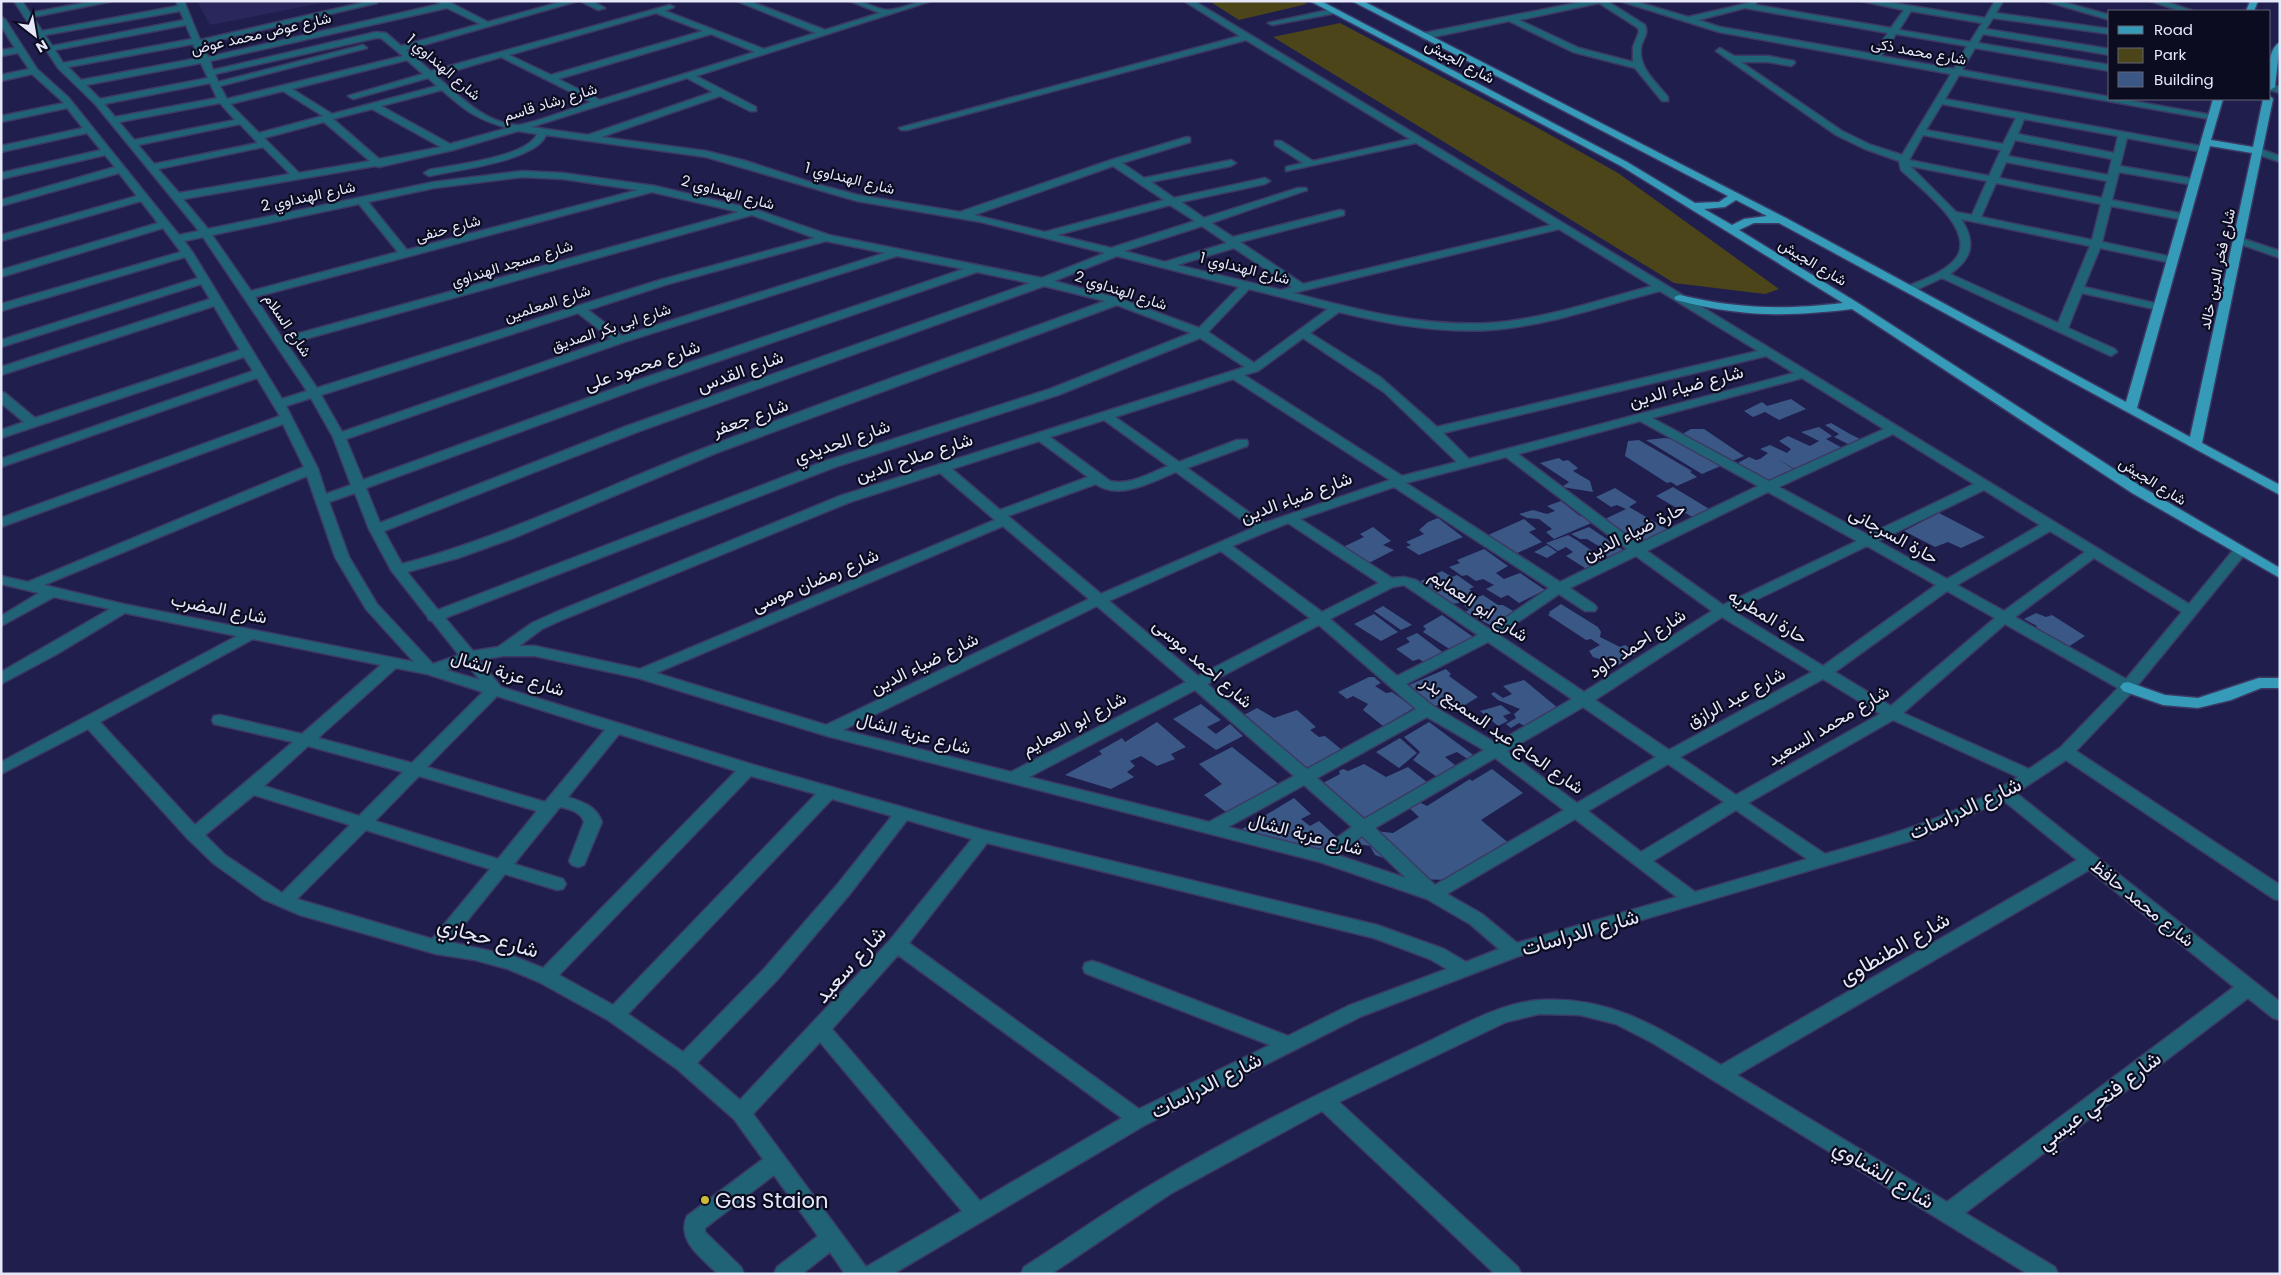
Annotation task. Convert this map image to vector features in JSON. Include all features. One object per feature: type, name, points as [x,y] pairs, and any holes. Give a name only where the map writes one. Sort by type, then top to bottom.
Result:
[{"type":"main road","name":"شارع الجيش","points":[[1314,1],[1624,164],[1854,305],[2137,490],[2280,574]]},
{"type":"main road","name":"شارع الجيش","points":[[1356,1],[1782,220],[2280,491]]},
{"type":"main road","points":[[2271,72],[2272,57],[2280,45]]},
{"type":"main road","points":[[2130,409],[2218,100]]},
{"type":"main road","name":"شارع فخر الدين خالد","points":[[2195,445],[2268,100]]},
{"type":"main road","points":[[2205,146],[2257,151]]},
{"type":"main road","points":[[1694,206],[1721,205],[1736,196]]},
{"type":"main road","points":[[1733,230],[1738,224],[1749,220],[1782,220]]},
{"type":"main road","points":[[1680,298],[1730,310],[1754,311],[1816,310],[1854,305]]},
{"type":"main road","points":[[2128,687],[2163,700],[2198,703],[2259,683],[2280,683]]},
{"type":"street","points":[[22,8],[57,1]]},
{"type":"street","points":[[22,8],[109,1]]},
{"type":"street","points":[[400,49],[574,1]]},
{"type":"street","points":[[584,1],[601,8]]},
{"type":"street","points":[[741,1],[824,33]]},
{"type":"street","points":[[854,1],[888,14]]},
{"type":"street","name":"شارع رشاد قاسم","points":[[175,197],[379,164],[450,148],[927,1]]},
{"type":"street","points":[[1188,1],[1662,287],[2190,611]]},
{"type":"street","points":[[1424,36],[1599,1],[1642,27],[1644,32],[1636,47],[1638,66],[1665,99]]},
{"type":"street","name":"شارع محمد ذكى","points":[[1624,1],[1734,32],[2108,99]]},
{"type":"street","points":[[1686,20],[1764,1]]},
{"type":"street","points":[[1865,1],[2108,32]]},
{"type":"street","points":[[1910,289],[1953,268],[1964,256],[1968,243],[1964,230],[1952,214],[1905,168],[1904,160],[1999,1]]},
{"type":"street","points":[[2049,1],[2108,17]]},
{"type":"street","points":[[2160,2],[2186,10]]},
{"type":"street","points":[[61,66],[197,42],[373,3]]},
{"type":"street","points":[[444,3],[488,25]]},
{"type":"street","name":"شارع عوض محمد عوض","points":[[81,83],[204,60],[444,3]]},
{"type":"street","points":[[39,34],[182,5],[212,80],[223,101],[298,177]]},
{"type":"street","points":[[1745,6],[2108,68]]},
{"type":"street","points":[[353,96],[430,76],[670,7]]},
{"type":"street","name":"شارع السلام","points":[[22,8],[61,66],[81,83],[98,102],[206,233],[314,393],[338,436],[376,529],[398,570],[434,617],[495,689]]},
{"type":"street","points":[[1876,57],[1909,8]]},
{"type":"street","points":[[657,11],[764,52]]},
{"type":"street","points":[[1272,23],[1333,11]]},
{"type":"street","points":[[1511,19],[1576,50],[1638,66]]},
{"type":"street","points":[[50,49],[189,22]]},
{"type":"street","points":[[4,29],[21,50],[34,71],[60,94],[188,253],[287,418],[311,469],[342,557],[371,606],[430,670]]},
{"type":"street","points":[[1981,31],[2108,52]]},
{"type":"street","points":[[548,79],[710,32]]},
{"type":"street","name":"شارع الهنداوي 1","points":[[212,80],[380,35],[391,41],[472,111],[486,119],[518,128],[706,154],[743,163],[812,186],[857,198],[961,216],[1116,251],[1390,321],[1448,327],[1504,325],[1554,315],[1662,287]]},
{"type":"street","points":[[904,128],[1247,37]]},
{"type":"street","points":[[98,102],[212,80],[391,41]]},
{"type":"street","points":[[1,53],[21,50]]},
{"type":"street","points":[[1720,51],[1839,133],[1868,147],[1904,160],[2184,217]]},
{"type":"street","points":[[503,55],[597,102]]},
{"type":"street","points":[[113,120],[223,101],[410,57]]},
{"type":"street","points":[[1731,59],[1768,59],[1792,64]]},
{"type":"street","points":[[1,78],[34,71]]},
{"type":"street","points":[[688,74],[753,109]]},
{"type":"street","points":[[258,136],[444,87]]},
{"type":"street","points":[[284,88],[328,118],[379,164]]},
{"type":"street","points":[[588,138],[722,92]]},
{"type":"street","name":"شارع محمد ذكى","points":[[2112,100],[2212,118]]},
{"type":"street","points":[[1939,101],[2123,135],[2205,146]]},
{"type":"street","points":[[1,119],[69,105]]},
{"type":"street","points":[[374,106],[450,148]]},
{"type":"street","points":[[1975,219],[2021,116]]},
{"type":"street","points":[[132,144],[243,121]]},
{"type":"street","points":[[1,149],[89,130]]},
{"type":"street","points":[[429,173],[518,154],[539,141],[543,131]]},
{"type":"street","points":[[1920,132],[2007,148]]},
{"type":"street","points":[[2062,329],[2096,244],[2123,135]]},
{"type":"street","points":[[2012,136],[2118,157]]},
{"type":"street","points":[[961,216],[1114,162],[1187,140]]},
{"type":"street","points":[[1290,169],[1417,140]]},
{"type":"street","points":[[1278,143],[1312,164]]},
{"type":"street","points":[[152,167],[266,144]]},
{"type":"street","points":[[2257,151],[2280,158]]},
{"type":"street","points":[[1,176],[107,152]]},
{"type":"street","points":[[422,155],[434,185]]},
{"type":"street","points":[[2002,158],[2112,179]]},
{"type":"street","points":[[1114,162],[1301,288]]},
{"type":"street","points":[[1143,181],[1231,163]]},
{"type":"street","points":[[2115,168],[2194,182]]},
{"type":"street","points":[[1,203],[120,169]]},
{"type":"street","name":"شارع الهنداوي 2","points":[[177,239],[434,185],[522,174],[563,176],[655,189],[753,212],[826,238],[1043,282],[1117,301],[1201,333],[1254,368]]},
{"type":"street","points":[[1046,235],[1172,201],[1265,181]]},
{"type":"street","name":"شارع حنفى","points":[[248,295],[655,189]]},
{"type":"street","name":"شارع القدس","points":[[376,529],[632,429],[1043,282],[1116,251],[1302,190]]},
{"type":"street","points":[[1,238],[144,197]]},
{"type":"street","points":[[361,200],[405,254]]},
{"type":"street","name":"شارع مسجد الهنداوي","points":[[279,342],[438,301],[618,247],[753,212]]},
{"type":"street","points":[[1167,264],[1340,213]]},
{"type":"street","points":[[1952,214],[2172,260]]},
{"type":"street","points":[[1,274],[166,224]]},
{"type":"street","points":[[1283,293],[1560,226]]},
{"type":"street","name":"شارع المعلمين","points":[[279,404],[579,308],[746,259],[826,238]]},
{"type":"street","points":[[2238,240],[2280,255]]},
{"type":"street","points":[[1,308],[188,253]]},
{"type":"street","name":"شارع ابى بكر الصديق","points":[[338,436],[620,340],[894,253]]},
{"type":"street","name":"شارع محمود على","points":[[322,500],[636,385],[976,269]]},
{"type":"street","points":[[1942,274],[2111,352]]},
{"type":"street","points":[[1,344],[204,280]]},
{"type":"street","name":"شارع الحديدي","points":[[434,617],[830,464],[1054,392],[1130,363],[1201,333],[1248,284]]},
{"type":"street","points":[[2078,289],[2159,307]]},
{"type":"street","points":[[1,371],[217,301]]},
{"type":"street","name":"شارع جعفر","points":[[398,570],[454,555],[506,536],[615,488],[710,450],[1117,301]]},
{"type":"street","name":"شارع صلاح الدين","points":[[503,651],[537,626],[559,616],[845,499],[1105,414],[1254,368],[1338,307]]},
{"type":"street","points":[[579,308],[620,340]]},
{"type":"street","points":[[1302,333],[1345,358],[1377,381],[1406,405],[1466,463]]},
{"type":"street","points":[[1,434],[246,352]]},
{"type":"street","points":[[1433,432],[1768,352]]},
{"type":"street","points":[[1,463],[259,373]]},
{"type":"street","points":[[1234,374],[1590,608]]},
{"type":"street","name":"شارع ضياء الدين","points":[[828,731],[1099,600],[1222,544],[1289,518],[1397,481],[1804,374]]},
{"type":"street","points":[[1,396],[34,423]]},
{"type":"street","points":[[1105,414],[1262,528]]},
{"type":"street","name":"حارة السرجانى","points":[[1641,417],[1868,541],[1945,586],[2128,687]]},
{"type":"street","points":[[1,523],[287,418]]},
{"type":"street","name":"حارة ضياء الدين","points":[[1397,682],[1489,635],[1558,588],[1767,487],[1894,429]]},
{"type":"street","points":[[1040,436],[1096,479],[1105,484],[1118,487],[1131,486],[1242,443]]},
{"type":"street","name":"حارة المطريه","points":[[1508,452],[1638,551],[1722,611],[1892,714],[2031,776]]},
{"type":"street","name":"شارع احمد موسى","points":[[941,468],[1196,682],[1305,779],[1363,827],[1433,894]]},
{"type":"street","points":[[30,586],[311,469]]},
{"type":"street","name":"شارع رمضان موسى","points":[[641,674],[1001,518],[1096,479]]},
{"type":"street","name":"شارع احمد داود","points":[[1323,857],[1363,827],[1498,751],[1583,700],[1722,611],[1984,485]]},
{"type":"street","points":[[1289,518],[1389,583]]},
{"type":"street","name":"شارع عبد الرازق","points":[[1433,894],[1668,757],[1825,672],[1945,586],[2050,525]]},
{"type":"street","name":"شارع الحاج عبد السميع بدر","points":[[1222,544],[1320,618],[1397,682],[1427,710],[1498,751],[1692,899]]},
{"type":"street","name":"شارع الدراسات","points":[[873,1274],[1138,1120],[1355,1011],[1514,951],[1914,834],[2005,793],[2066,752],[2128,687],[2240,551]]},
{"type":"street","name":"شارع محمد السعيد","points":[[1641,860],[1735,803],[1892,714],[2004,618],[2094,552]]},
{"type":"street","name":"شارع المضرب","points":[[1,580],[123,608],[430,670]]},
{"type":"street","name":"شارع ابو العمايم","points":[[1011,779],[1389,583],[1404,581],[1411,583],[1489,635],[1821,860]]},
{"type":"street","points":[[1,622],[53,592]]},
{"type":"street","points":[[1,679],[123,608]]},
{"type":"street","points":[[1,769],[251,634]]},
{"type":"street","name":"شارع عزبة الشال","points":[[430,670],[468,657],[503,651],[535,651],[641,674],[828,731],[1210,830],[1323,857],[1433,894],[1476,919],[1514,951]]},
{"type":"street","points":[[194,835],[251,788],[392,663]]},
{"type":"street","name":"شارع عزبة الشال","points":[[430,670],[748,769],[983,836],[1377,932],[1430,951],[1464,970]]},
{"type":"street","points":[[285,901],[495,689]]},
{"type":"street","points":[[1210,830],[1427,710]]},
{"type":"street","points":[[220,720],[307,738],[553,805],[584,809],[592,817],[593,822],[578,861]]},
{"type":"street","name":"شارع حجازي","points":[[90,721],[194,835],[218,859],[243,877],[300,908],[436,947],[475,953],[513,963],[546,977],[615,1015],[684,1063],[740,1113],[858,1274]]},
{"type":"street","points":[[436,947],[616,727]]},
{"type":"street","points":[[2066,752],[2280,894]]},
{"type":"street","points":[[546,977],[748,769]]},
{"type":"street","points":[[251,788],[557,884]]},
{"type":"street","points":[[615,1015],[830,791]]},
{"type":"street","name":"شارع محمد حافظ","points":[[2005,793],[2280,1013]]},
{"type":"street","points":[[684,1063],[771,974],[843,890],[903,812]]},
{"type":"street","name":"شارع سعيد","points":[[740,1113],[898,945],[945,889],[983,836]]},
{"type":"street","name":"شارع الطنطاوى","points":[[1721,1075],[2090,861]]},
{"type":"street","points":[[898,945],[1138,1120]]},
{"type":"street","points":[[1092,968],[1288,1044]]},
{"type":"street","name":"شارع فتحي عيسي","points":[[1949,1213],[2248,987]]},
{"type":"street","points":[[1032,1274],[1163,1188],[1324,1100],[1502,1016],[1539,1007],[1580,1008],[1621,1018],[1660,1038],[1721,1075]]},
{"type":"street","points":[[820,1030],[977,1213]]},
{"type":"street","name":"شارع الشناوي","points":[[1721,1075],[2047,1274]]},
{"type":"street","points":[[1324,1100],[1510,1274]]},
{"type":"street","points":[[733,1274],[696,1237],[695,1223],[776,1161]]},
{"type":"street","points":[[785,1274],[832,1238]]},
{"type":"shaded area","points":[[197,1],[332,1],[210,25]]},
{"type":"green space","points":[[1209,1],[1301,1],[1307,4],[1239,20]]},
{"type":"green space","points":[[1340,23],[1538,128],[1618,173],[1779,289],[1765,294],[1674,283],[1273,37]]},
{"type":"building","points":[[1791,399],[1806,409],[1779,420],[1765,412],[1753,417],[1744,411],[1762,402],[1767,406]]},
{"type":"building","points":[[1831,423],[1864,441],[1852,446],[1834,437],[1839,434],[1825,425]]},
{"type":"building","points":[[1819,427],[1832,436],[1826,439],[1846,450],[1798,471],[1778,459],[1795,470],[1770,481],[1738,463],[1749,457],[1756,460],[1760,459],[1768,453],[1760,449],[1770,445],[1787,453],[1791,449],[1779,441],[1788,436],[1810,446],[1819,441],[1801,432]]},
{"type":"building","points":[[1691,429],[1704,429],[1744,456],[1702,474],[1646,440],[1674,439]]},
{"type":"building","points":[[1639,440],[1692,471],[1690,472],[1697,477],[1677,486],[1671,482],[1667,483],[1625,456],[1628,441]]},
{"type":"building","points":[[1559,458],[1563,461],[1568,460],[1578,468],[1573,471],[1590,481],[1593,492],[1562,487],[1569,482],[1540,463]]},
{"type":"building","points":[[1673,487],[1711,510],[1694,518],[1656,496]]},
{"type":"building","points":[[1615,488],[1637,502],[1629,507],[1667,529],[1644,543],[1603,520],[1626,509],[1617,505],[1611,507],[1596,497]]},
{"type":"building","points":[[1561,501],[1580,516],[1586,514],[1596,521],[1554,539],[1546,532],[1552,529],[1539,519],[1527,518],[1519,514],[1533,510],[1547,514],[1555,511],[1547,506]]},
{"type":"building","points":[[1939,513],[1985,537],[1961,548],[1948,542],[1935,547],[1904,531]]},
{"type":"building","points":[[1438,518],[1463,537],[1419,555],[1406,547],[1411,545],[1406,542],[1424,534],[1419,530],[1428,522]]},
{"type":"building","points":[[1524,519],[1536,529],[1529,532],[1542,542],[1515,554],[1486,536]]},
{"type":"building","points":[[1373,527],[1391,541],[1383,545],[1394,550],[1367,564],[1341,548],[1364,537],[1360,534]]},
{"type":"building","points":[[1589,527],[1626,552],[1610,559],[1601,552],[1605,550],[1587,539],[1580,539],[1571,534]]},
{"type":"building","points":[[1568,535],[1605,560],[1602,562],[1589,554],[1585,555],[1599,565],[1588,570],[1566,556],[1573,552],[1566,547],[1558,551],[1546,543]]},
{"type":"building","points":[[1547,545],[1557,552],[1547,558],[1534,552]]},
{"type":"building","points":[[1484,549],[1508,566],[1496,573],[1504,579],[1520,573],[1545,590],[1519,603],[1508,595],[1501,598],[1486,589],[1494,585],[1483,579],[1476,581],[1467,575],[1462,576],[1449,567],[1460,563],[1457,560]]},
{"type":"building","points":[[1442,571],[1452,577],[1457,575],[1474,587],[1469,589],[1475,594],[1459,603],[1451,604],[1415,584]]},
{"type":"building","points":[[1483,595],[1498,605],[1503,605],[1515,612],[1492,626],[1465,612],[1469,610],[1462,603]]},
{"type":"building","points":[[1561,604],[1598,627],[1601,632],[1600,637],[1620,647],[1625,645],[1638,653],[1618,665],[1593,657],[1589,651],[1600,645],[1591,639],[1586,640],[1548,615],[1549,612]]},
{"type":"building","points":[[1383,606],[1412,625],[1401,630],[1374,611]]},
{"type":"building","points":[[2036,613],[2046,617],[2052,615],[2085,636],[2068,647],[2033,629],[2037,626],[2024,619]]},
{"type":"building","points":[[1374,614],[1398,632],[1381,641],[1354,624]]},
{"type":"building","points":[[1442,615],[1476,639],[1451,650],[1423,632],[1426,629],[1423,626]]},
{"type":"building","points":[[1417,633],[1445,654],[1425,663],[1419,659],[1413,661],[1396,649],[1410,642],[1406,638]]},
{"type":"building","points":[[1446,669],[1451,674],[1449,676],[1478,697],[1452,713],[1438,705],[1433,707],[1409,685]]},
{"type":"building","points":[[1369,677],[1374,677],[1381,683],[1375,686],[1386,693],[1392,692],[1414,708],[1383,726],[1363,710],[1368,704],[1353,696],[1347,699],[1338,692]]},
{"type":"building","points":[[1524,680],[1558,708],[1525,726],[1519,723],[1511,728],[1506,724],[1516,718],[1514,714],[1520,709],[1498,700],[1491,694],[1494,692],[1503,698],[1512,694],[1503,686]]},
{"type":"building","points":[[1201,704],[1221,720],[1207,727],[1216,734],[1230,724],[1243,736],[1216,750],[1173,719]]},
{"type":"building","points":[[1501,705],[1511,713],[1503,716],[1508,721],[1498,726],[1480,711]]},
{"type":"building","points":[[1257,708],[1274,718],[1297,710],[1316,727],[1310,730],[1319,737],[1325,736],[1342,750],[1306,770],[1242,716]]},
{"type":"building","points":[[1157,722],[1186,747],[1171,754],[1175,759],[1157,766],[1141,756],[1130,761],[1135,766],[1127,772],[1134,777],[1111,789],[1065,775],[1102,754],[1099,751],[1122,738],[1125,742]]},
{"type":"building","points":[[1429,722],[1476,757],[1469,760],[1457,752],[1445,757],[1456,766],[1437,777],[1413,760],[1420,752],[1404,737]]},
{"type":"building","points":[[1400,738],[1417,753],[1399,768],[1376,752]]},
{"type":"building","points":[[1232,747],[1280,785],[1227,813],[1204,795],[1222,784],[1199,764]]},
{"type":"building","points":[[1364,764],[1386,777],[1408,767],[1428,783],[1370,823],[1323,783],[1340,774],[1339,771],[1343,769],[1348,771]]},
{"type":"building","points":[[1492,769],[1523,793],[1481,820],[1511,845],[1451,880],[1412,879],[1398,863],[1375,855],[1370,846],[1346,842],[1366,830],[1393,833],[1419,817],[1405,804],[1419,802],[1427,806],[1470,779],[1472,781]]},
{"type":"building","points":[[1294,798],[1311,814],[1301,819],[1310,826],[1319,821],[1342,842],[1323,855],[1239,831]]},
{"type":"place","name":"Gas Staion","points":[[705,1200]]}]
